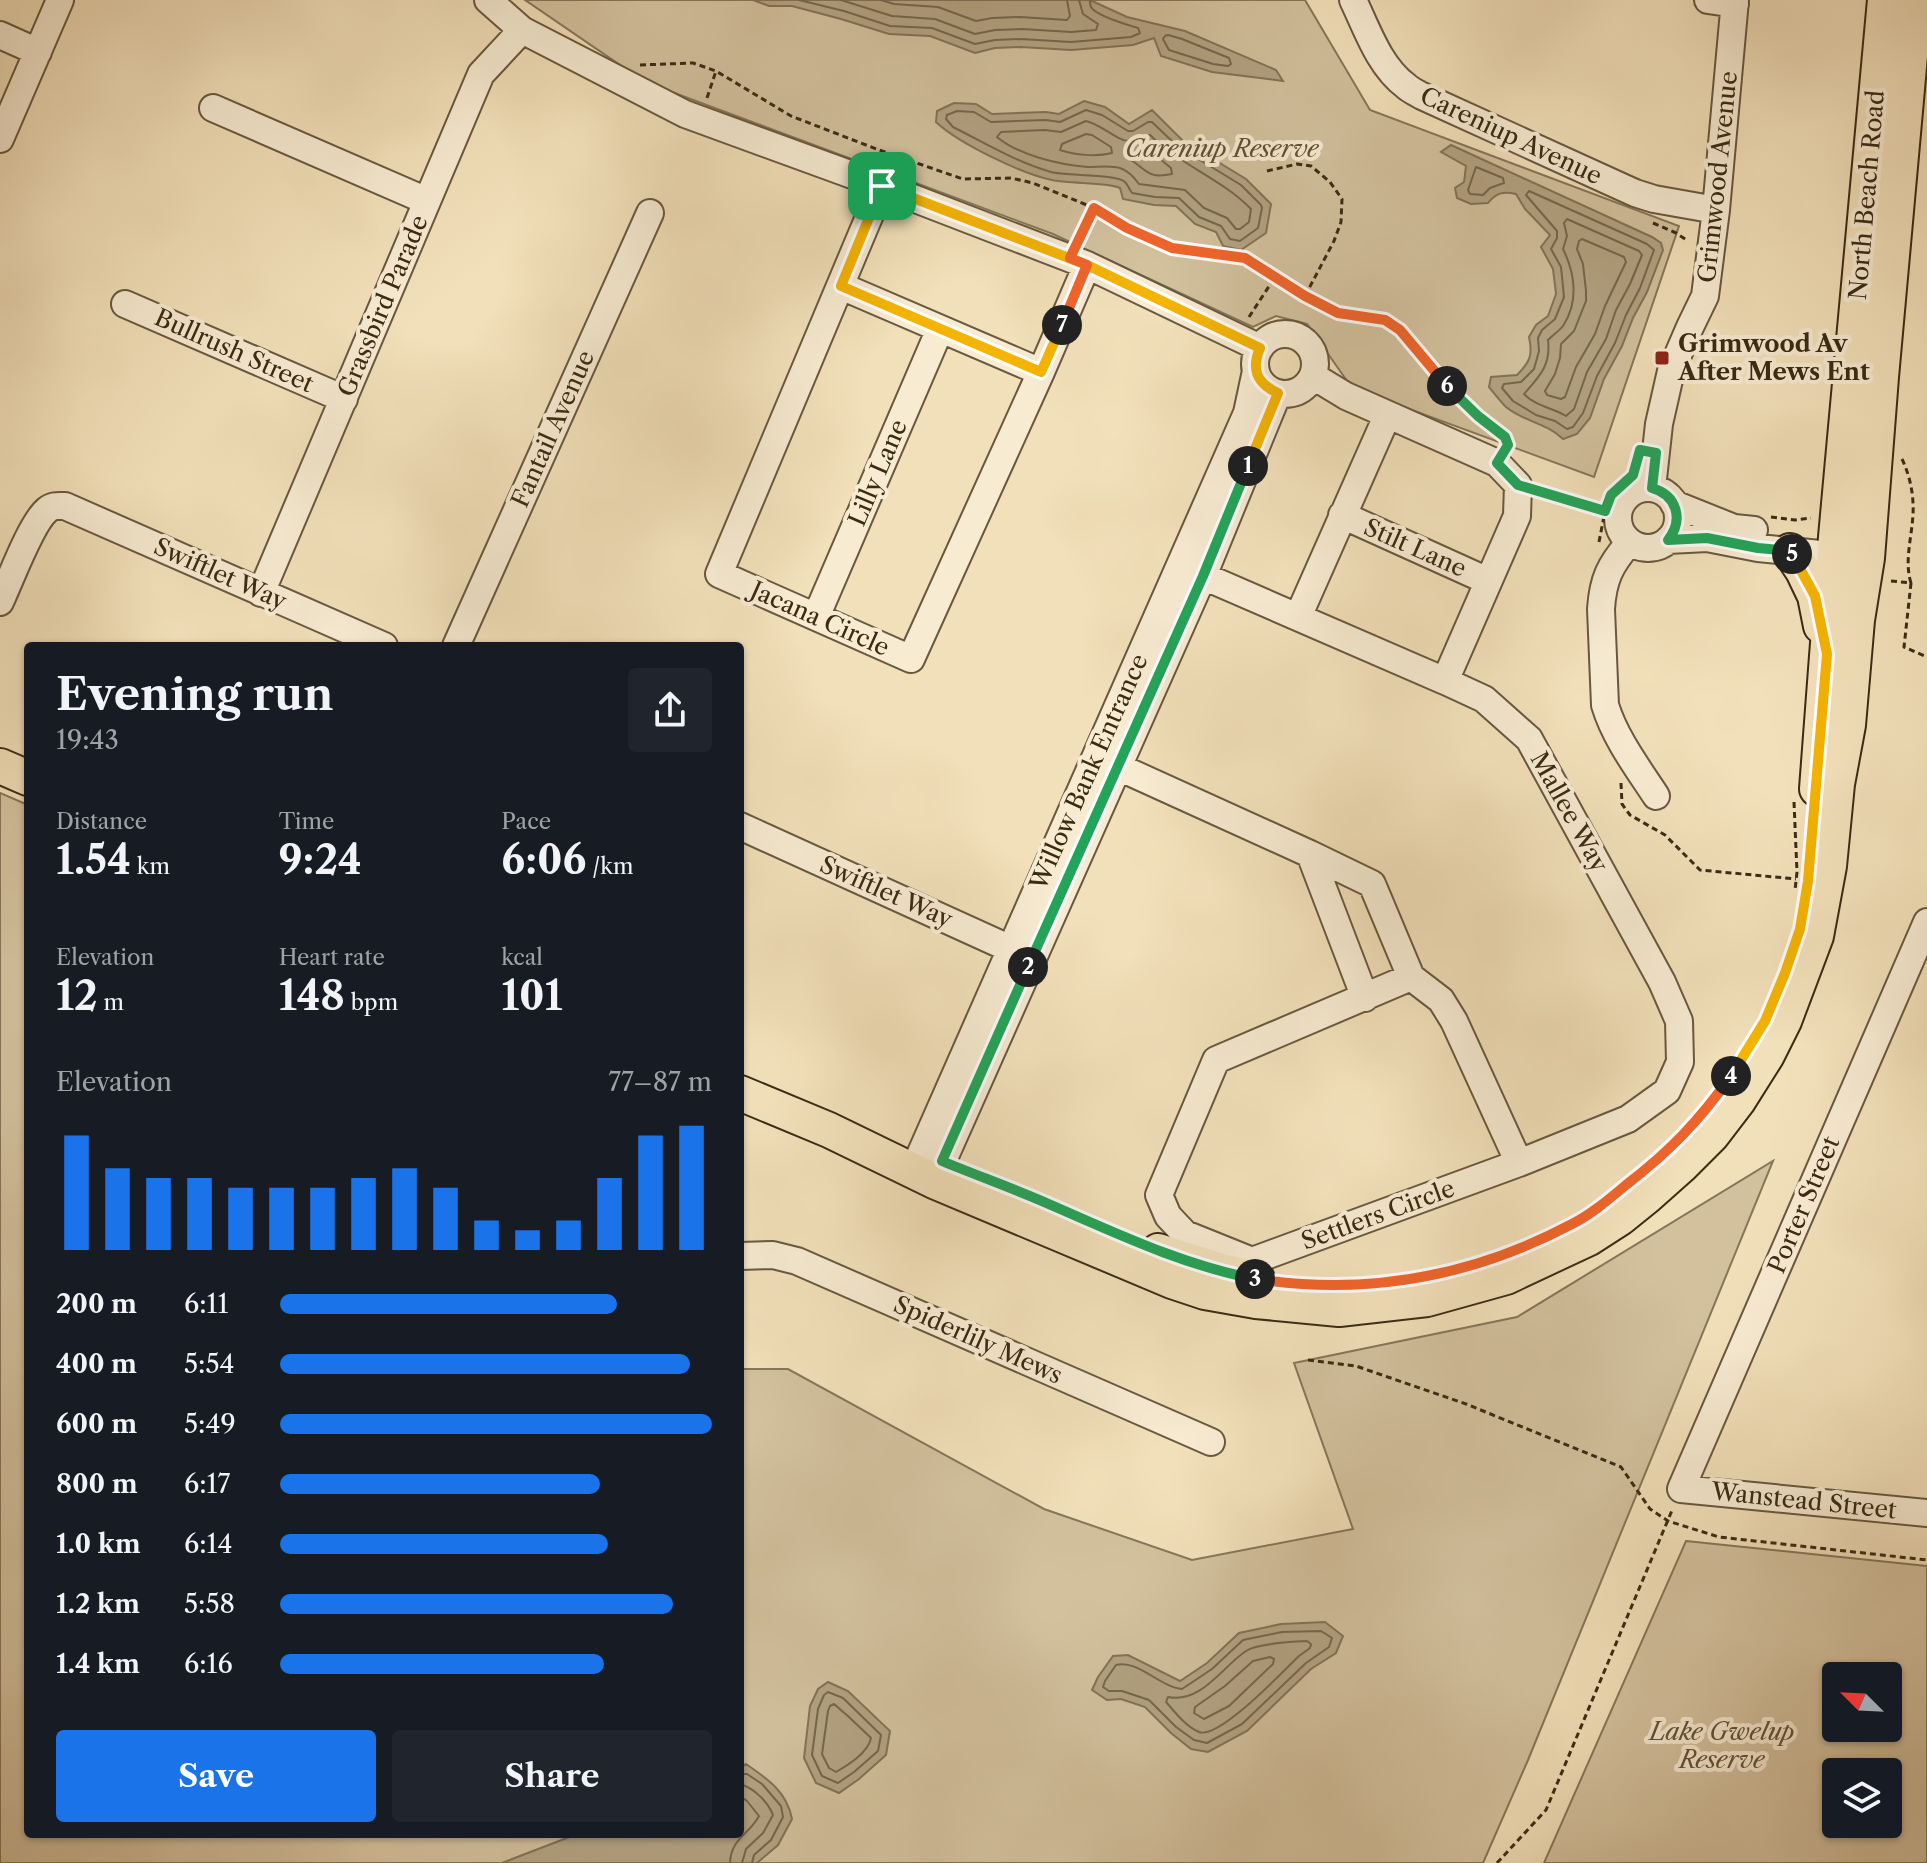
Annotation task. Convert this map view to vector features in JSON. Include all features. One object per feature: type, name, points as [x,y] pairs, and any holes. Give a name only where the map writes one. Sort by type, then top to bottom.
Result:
[{"type":"main road","name":"North Beach Road","points":[[744,1095],[927,1166],[1048,1203],[1149,1248],[1221,1271],[1285,1283],[1346,1285],[1437,1275],[1493,1259],[1573,1224],[1601,1206],[1680,1140],[1717,1096],[1765,1021],[1793,951],[1804,904],[1827,654],[1859,554],[1917,88],[1905,28]]},
{"type":"main road","name":"North Beach Road","points":[[744,1072],[823,1104],[927,1166],[1172,1281],[1205,1292],[1256,1301],[1339,1309],[1427,1299],[1506,1277],[1589,1238],[1620,1218],[1682,1165],[1712,1135],[1767,1055],[1784,1021],[1816,936],[1848,725],[1859,554],[1905,28]]},
{"type":"main road","points":[[1790,551],[1815,596],[1827,654]]},
{"type":"main road","points":[[0,746],[24,756]]},
{"type":"main road","points":[[0,766],[24,776]]},
{"type":"street","points":[[0,139],[60,0]]},
{"type":"street","points":[[488,0],[522,30],[685,114],[1079,262],[1237,335],[1258,359]]},
{"type":"street","name":"Careniup Avenue","points":[[1353,0],[1387,65],[1406,87],[1635,193],[1716,210]]},
{"type":"street","points":[[1708,0],[1735,2]]},
{"type":"street","name":"Grimwood Avenue","points":[[1642,481],[1671,371],[1705,296],[1735,2]]},
{"type":"street","name":"Grassbird Parade","points":[[261,593],[481,74],[522,30]]},
{"type":"street","points":[[0,35],[38,52]]},
{"type":"street","points":[[213,108],[427,201]]},
{"type":"street","name":"Jacana Circle","points":[[882,186],[719,574],[911,659],[1041,372],[1079,262]]},
{"type":"street","name":"Fantail Avenue","points":[[458,642],[650,213]]},
{"type":"street","points":[[841,286],[1041,372]]},
{"type":"street","name":"Bullrush Street","points":[[125,304],[344,399]]},
{"type":"street","name":"Lilly Lane","points":[[816,617],[940,329]]},
{"type":"street","points":[[1276,335],[1295,335],[1311,347],[1315,366],[1313,376],[1298,391],[1278,393],[1260,381],[1258,359],[1267,340],[1276,335]]},
{"type":"street","name":"Willow Bank Entrance","points":[[1192,571],[1247,413],[1258,359]]},
{"type":"street","points":[[1313,376],[1387,416],[1497,463],[1518,485],[1517,516],[1445,681]]},
{"type":"street","name":"Willow Bank Entrance","points":[[927,1166],[1192,571],[1278,393]]},
{"type":"street","name":"Stilt Lane","points":[[1298,617],[1387,416]]},
{"type":"street","points":[[1642,481],[1661,491],[1678,513],[1674,533],[1668,540],[1645,549],[1629,543],[1622,535],[1617,516],[1625,498],[1642,488],[1642,481]]},
{"type":"street","points":[[1674,504],[1734,528],[1859,554]]},
{"type":"street","name":"Swiftlet Way","points":[[0,602],[33,528],[43,514],[55,506],[65,506],[375,642]]},
{"type":"street","name":"Stilt Lane","points":[[1342,515],[1488,581]]},
{"type":"street","points":[[1668,540],[1707,538],[1758,548],[1859,554]]},
{"type":"street","points":[[1629,543],[1605,578],[1602,593],[1605,705],[1618,737],[1656,796]]},
{"type":"street","name":"Mallee Way","points":[[1192,571],[1484,699],[1529,739],[1662,982],[1679,1021],[1680,1062],[1667,1091],[1628,1119],[1519,1163]]},
{"type":"street","points":[[1107,762],[1372,884],[1411,977],[1441,1000],[1454,1021],[1519,1163]]},
{"type":"street","name":"Swiftlet Way","points":[[744,828],[1021,954]]},
{"type":"street","points":[[1310,854],[1365,998]]},
{"type":"street","name":"Porter Street","points":[[1681,1489],[1927,922]]},
{"type":"street","name":"Settlers Circle","points":[[1411,977],[1216,1060],[1159,1195],[1168,1216],[1185,1234],[1252,1261],[1519,1163]]},
{"type":"street","name":"Spiderlily Mews","points":[[744,1256],[773,1255],[797,1261],[1211,1442]]},
{"type":"street","name":"Wanstead Street","points":[[1681,1489],[1927,1513]]},
{"type":"path","points":[[636,64],[693,63],[716,71],[791,116],[879,150],[963,179],[1011,178],[1033,183],[1094,208],[1127,228],[1172,248],[1245,258],[1338,313],[1385,320],[1400,330],[1444,383],[1505,437],[1508,445],[1497,463]]},
{"type":"path","points":[[701,120],[716,71]]},
{"type":"path","points":[[1267,171],[1297,164],[1311,166],[1330,182],[1342,199],[1341,222],[1334,241],[1305,296]]},
{"type":"path","points":[[1079,262],[1094,208]]},
{"type":"path","points":[[1651,222],[1687,239],[1694,250]]},
{"type":"path","points":[[1237,335],[1275,277]]},
{"type":"path","points":[[1518,485],[1605,511],[1611,495],[1642,481]]},
{"type":"path","points":[[1859,554],[1911,583],[1904,647],[1927,657]]},
{"type":"path","points":[[1308,1360],[1356,1366],[1466,1404],[1621,1467],[1650,1509],[1668,1521],[1719,1537],[1927,1560]]},
{"type":"path","points":[[1497,1863],[1546,1810],[1668,1521]]},
{"type":"green space","name":"Careniup Reserve","points":[[525,0],[1305,0],[1370,110],[1679,226],[1594,477],[1352,388],[1307,324],[1276,316],[1253,327],[1053,234],[645,82]]},
{"type":"green space","points":[[0,793],[24,803],[24,1838],[744,1838],[744,1369],[788,1369],[1044,1509],[1192,1560],[1353,1529],[1294,1363],[1517,1317],[1773,1161],[1483,1863],[0,1863]]},
{"type":"green space","name":"Lake Gwelup Reserve","points":[[1686,1541],[1927,1566],[1927,1863],[1544,1863]]},
{"type":"water","points":[[753,0],[1090,0],[1127,17],[1185,31],[1276,70],[1283,81],[1212,72],[1161,56],[1154,38],[1133,45],[1071,50],[995,48],[975,53],[930,36],[889,34],[792,6],[769,6]]},
{"type":"water","points":[[1084,101],[1105,107],[1129,124],[1152,110],[1182,140],[1246,179],[1271,204],[1266,233],[1241,250],[1223,246],[1216,232],[1195,224],[1176,206],[1123,199],[1120,188],[1115,186],[1039,177],[974,148],[936,122],[937,111],[954,103],[976,104],[992,114],[1059,114]]},
{"type":"water","points":[[1451,145],[1661,243],[1663,250],[1647,292],[1604,379],[1590,418],[1577,434],[1563,439],[1513,412],[1489,387],[1491,377],[1517,375],[1528,362],[1531,349],[1529,337],[1536,325],[1548,316],[1556,294],[1553,269],[1541,247],[1550,235],[1525,209],[1516,194],[1500,194],[1488,203],[1471,204],[1457,198],[1455,188],[1464,182],[1466,166],[1441,152]]},
{"type":"water","points":[[1325,1622],[1343,1636],[1336,1653],[1311,1669],[1247,1731],[1208,1752],[1191,1749],[1145,1707],[1121,1699],[1107,1700],[1092,1690],[1113,1656],[1128,1655],[1180,1681],[1207,1663],[1239,1633],[1281,1624]]},
{"type":"water","points":[[828,1682],[848,1691],[890,1731],[886,1755],[839,1793],[816,1783],[804,1758],[810,1706],[818,1689]]},
{"type":"water","points":[[744,1765],[769,1781],[781,1794],[792,1819],[778,1845],[757,1863],[502,1863],[567,1838],[744,1838]]},
{"type":"place","name":"Grimwood Av After Mews Ent","points":[[1662,358]]},
{"type":"route","points":[[882,186],[841,286],[1041,372],[1087,265],[1070,258],[1094,208],[1127,228],[1172,248],[1245,258],[1338,313],[1385,320],[1400,330],[1444,383],[1505,437],[1508,445],[1497,463],[1518,485],[1605,511],[1611,495],[1633,475],[1640,450],[1656,453],[1652,488],[1669,497],[1678,513],[1674,533],[1668,540],[1707,538],[1790,551],[1815,596],[1827,654],[1808,881],[1800,929],[1765,1021],[1717,1096],[1680,1140],[1601,1206],[1573,1224],[1520,1248],[1462,1268],[1409,1280],[1316,1286],[1252,1278],[1186,1261],[942,1161],[1203,576],[1278,393],[1260,381],[1256,371],[1260,348],[1237,335],[1087,265],[882,186]]}]
